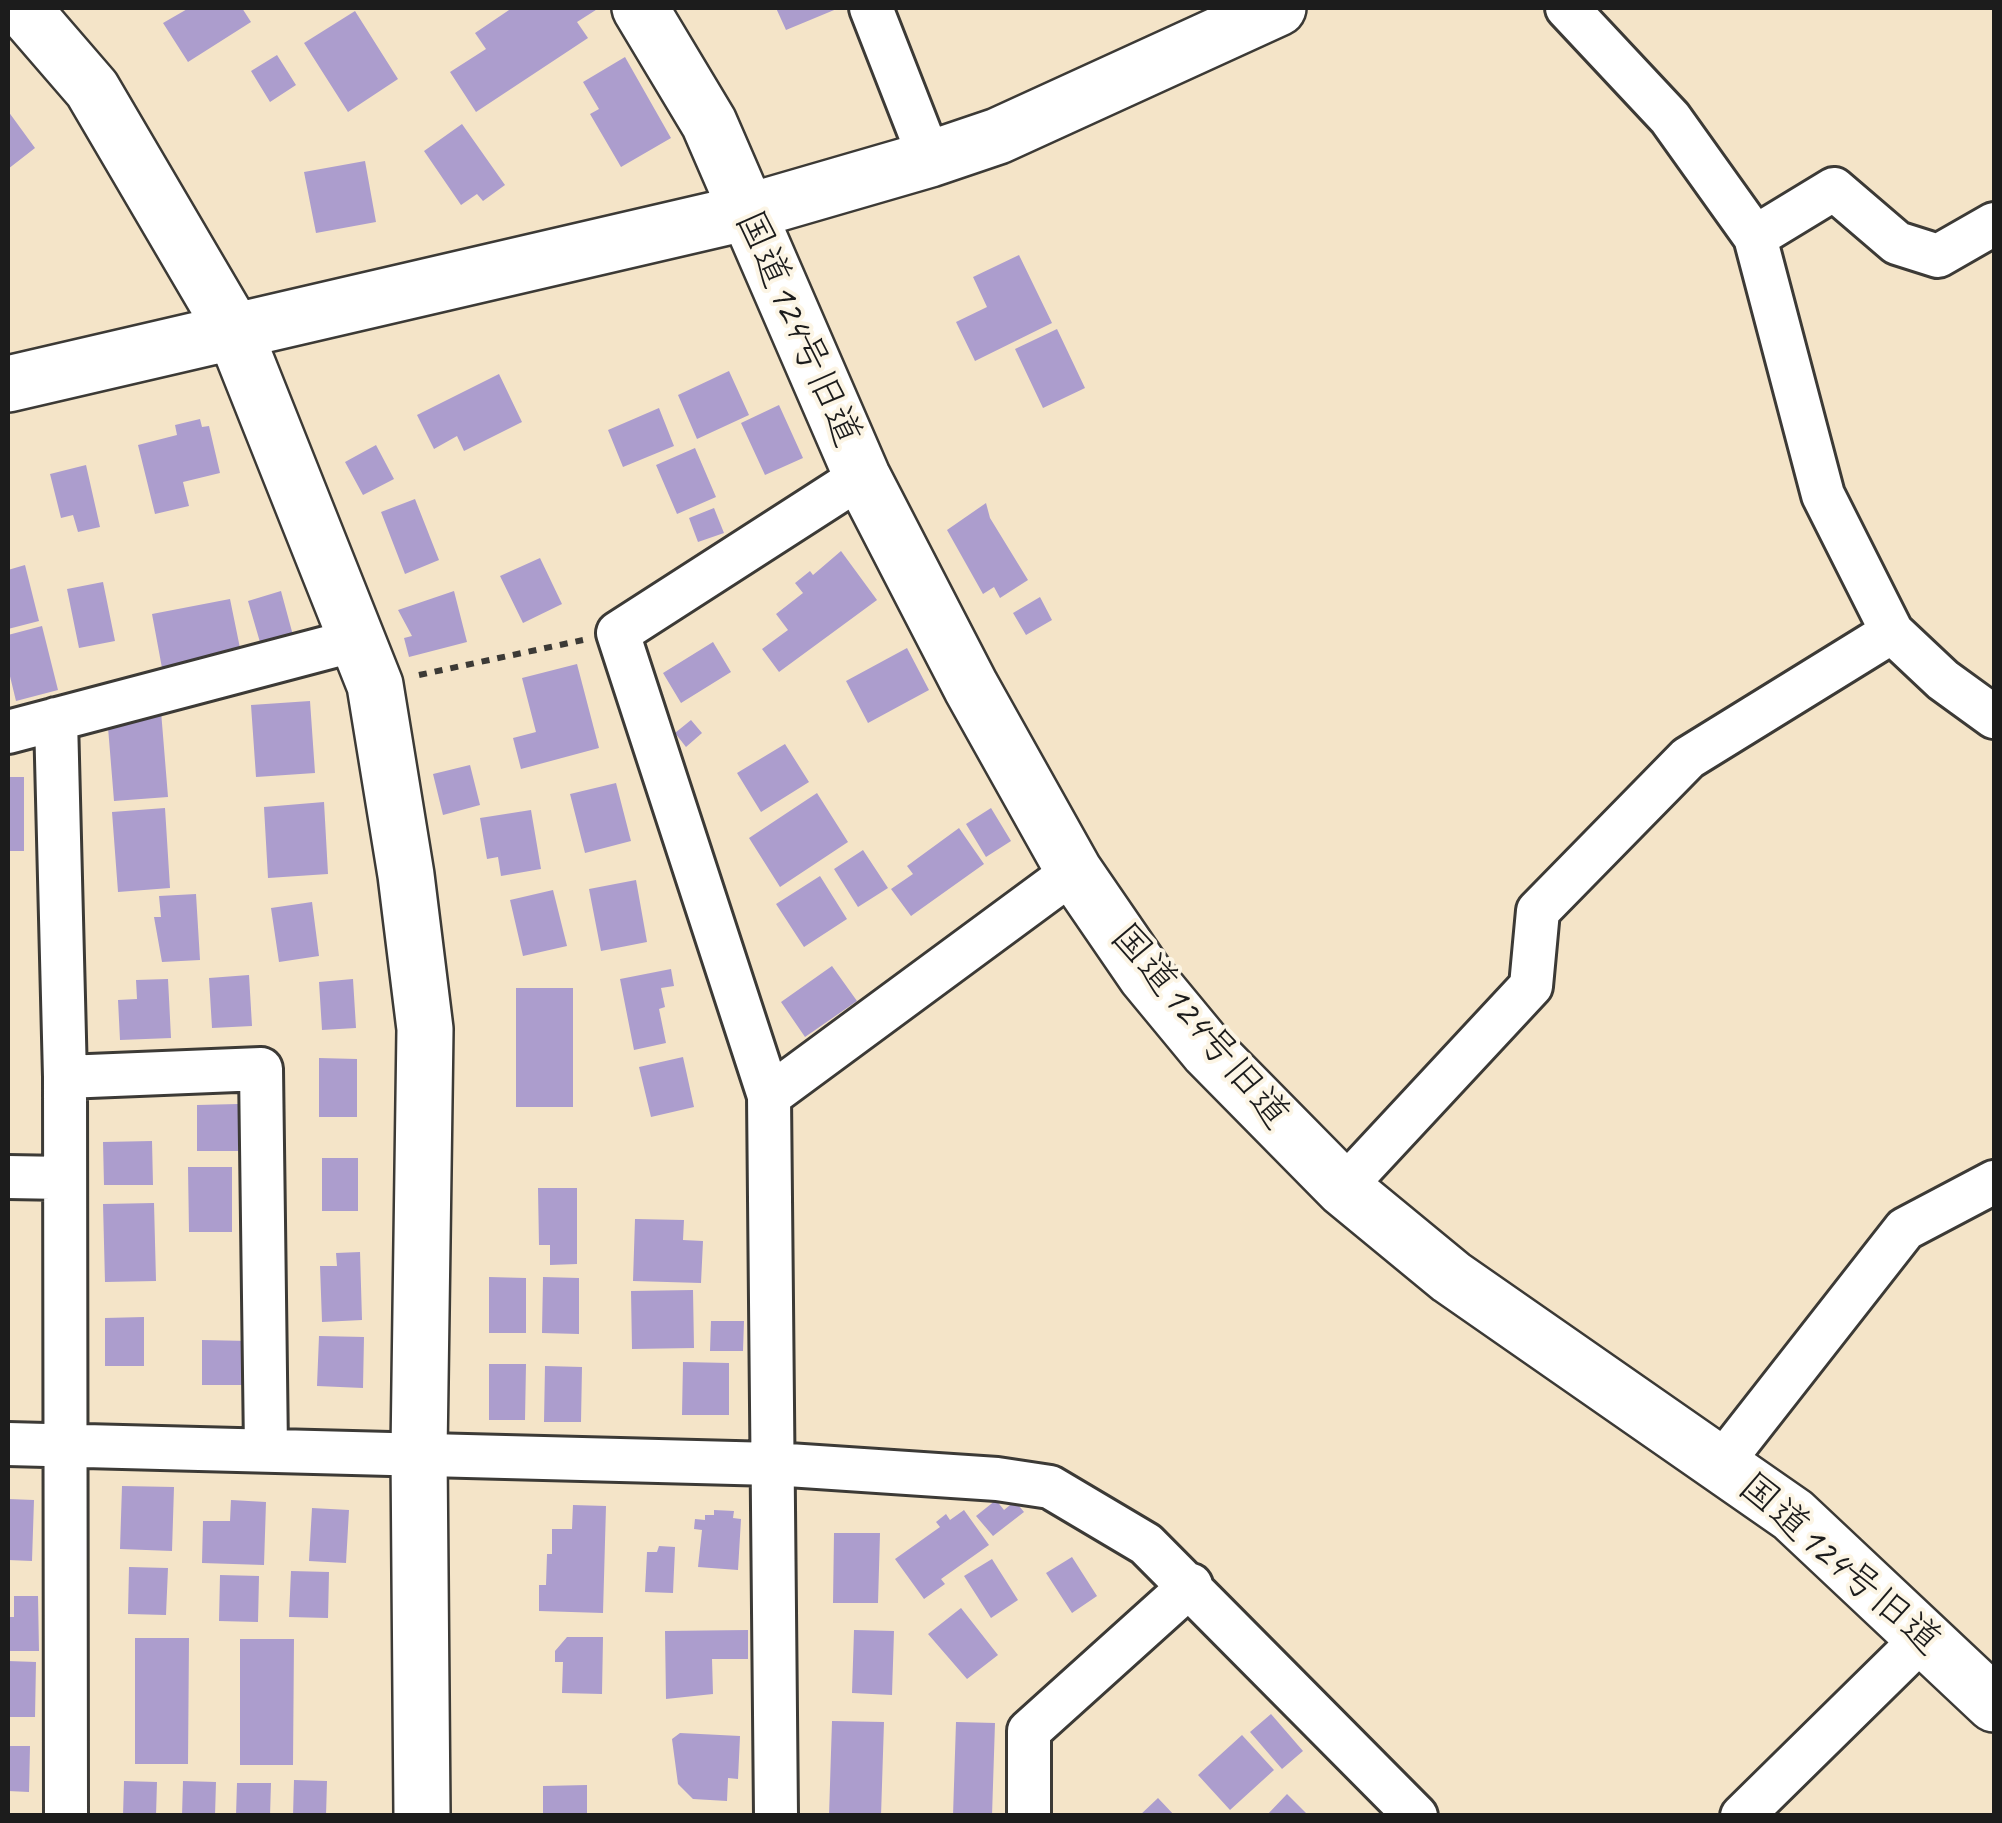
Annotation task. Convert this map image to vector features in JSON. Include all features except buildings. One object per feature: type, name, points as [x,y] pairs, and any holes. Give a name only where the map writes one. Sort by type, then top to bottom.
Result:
[{"type":"main road","points":[[22,8],[92,89],[234,332],[367,662],[406,875],[425,1029],[419,1452],[422,1816]]},
{"type":"main road","name":"国道124号旧道","points":[[640,8],[709,123],[744,214],[862,476],[1074,871],[1146,976],[1208,1051],[1344,1188],[1451,1278],[1793,1515],[1994,1704]]},
{"type":"main road","points":[[8,384],[744,214],[930,159],[998,136],[1278,8]]},
{"type":"street","points":[[871,8],[930,159]]},
{"type":"street","points":[[1567,8],[1670,118],[1755,237],[1823,495],[1892,632],[1943,680],[1994,717]]},
{"type":"street","points":[[1755,237],[1834,189],[1897,244],[1938,256],[1994,224]]},
{"type":"street","points":[[776,1816],[769,1096],[618,633],[862,476]]},
{"type":"street","points":[[1344,1188],[1531,986],[1538,911],[1688,758],[1892,632]]},
{"type":"street","points":[[8,732],[56,719],[367,662]]},
{"type":"street","points":[[56,719],[65,1076],[66,1816]]},
{"type":"street","points":[[769,1096],[1074,871]]},
{"type":"street","points":[[65,1076],[261,1069],[266,1449]]},
{"type":"street","points":[[8,1176],[65,1178]]},
{"type":"street","points":[[1721,1464],[1905,1229],[1994,1182]]},
{"type":"street","points":[[8,1444],[773,1464],[997,1479],[1050,1487],[1146,1544],[1416,1816]]},
{"type":"street","points":[[1029,1816],[1030,1731],[1191,1586]]},
{"type":"street","points":[[1742,1816],[1925,1636]]},
{"type":"path","points":[[367,662],[618,633]]}]
